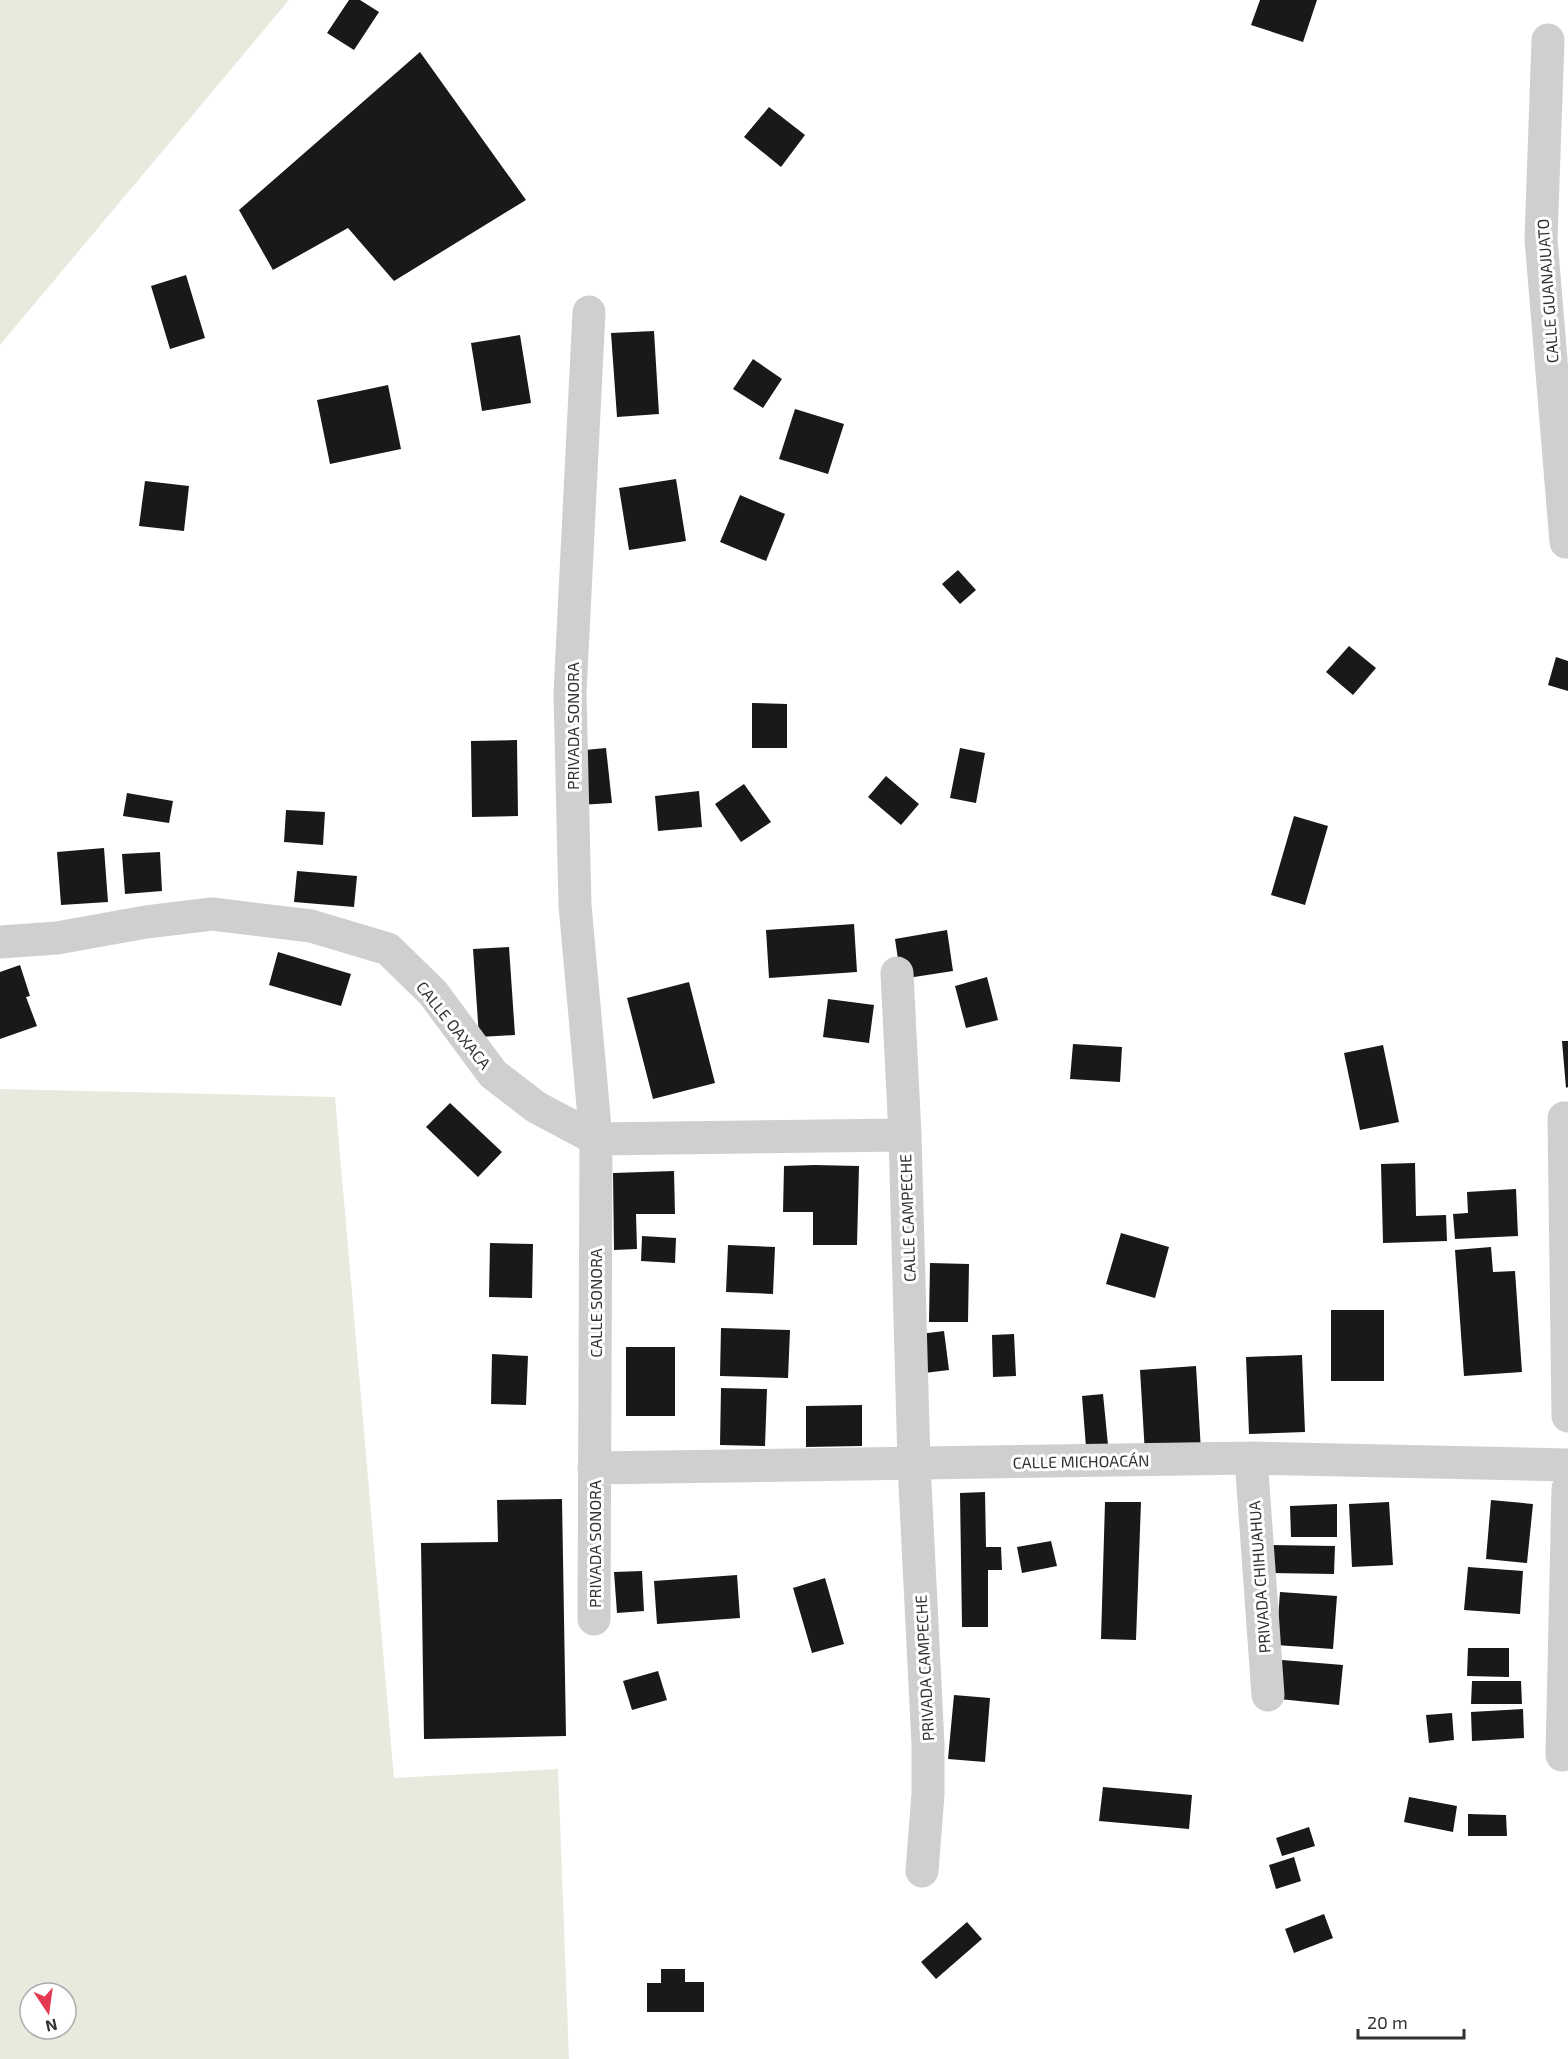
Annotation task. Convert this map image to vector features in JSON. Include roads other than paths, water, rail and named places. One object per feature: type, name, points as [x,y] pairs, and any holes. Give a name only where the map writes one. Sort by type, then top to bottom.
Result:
[{"type":"street","name":"CALLE GUANAJUATO","points":[[1548,40],[1567,542]]},
{"type":"street","name":"PRIVADA SONORA","points":[[589,312],[570,693],[575,905],[596,1138]]},
{"type":"street","name":"CALLE OAXACA","points":[[0,942],[57,938],[146,922],[212,914],[311,926],[388,950],[433,993],[493,1074],[536,1107],[596,1138],[905,1135]]},
{"type":"street","name":"CALLE CAMPECHE","points":[[897,973],[905,1135],[914,1464]]},
{"type":"street","points":[[1566,1118],[1568,1416]]},
{"type":"street","name":"CALLE SONORA","points":[[594,1468],[596,1138]]},
{"type":"street","name":"CALLE MICHOACÁN","points":[[594,1468],[1251,1458],[1568,1465]]},
{"type":"street","name":"PRIVADA CHIHUAHUA","points":[[1251,1458],[1268,1695]]},
{"type":"street","name":"PRIVADA CAMPECHE","points":[[914,1464],[928,1744],[927,1804],[922,1871]]},
{"type":"street","name":"PRIVADA SONORA","points":[[594,1468],[594,1619]]},
{"type":"street","points":[[1562,1755],[1568,1489]]}]
